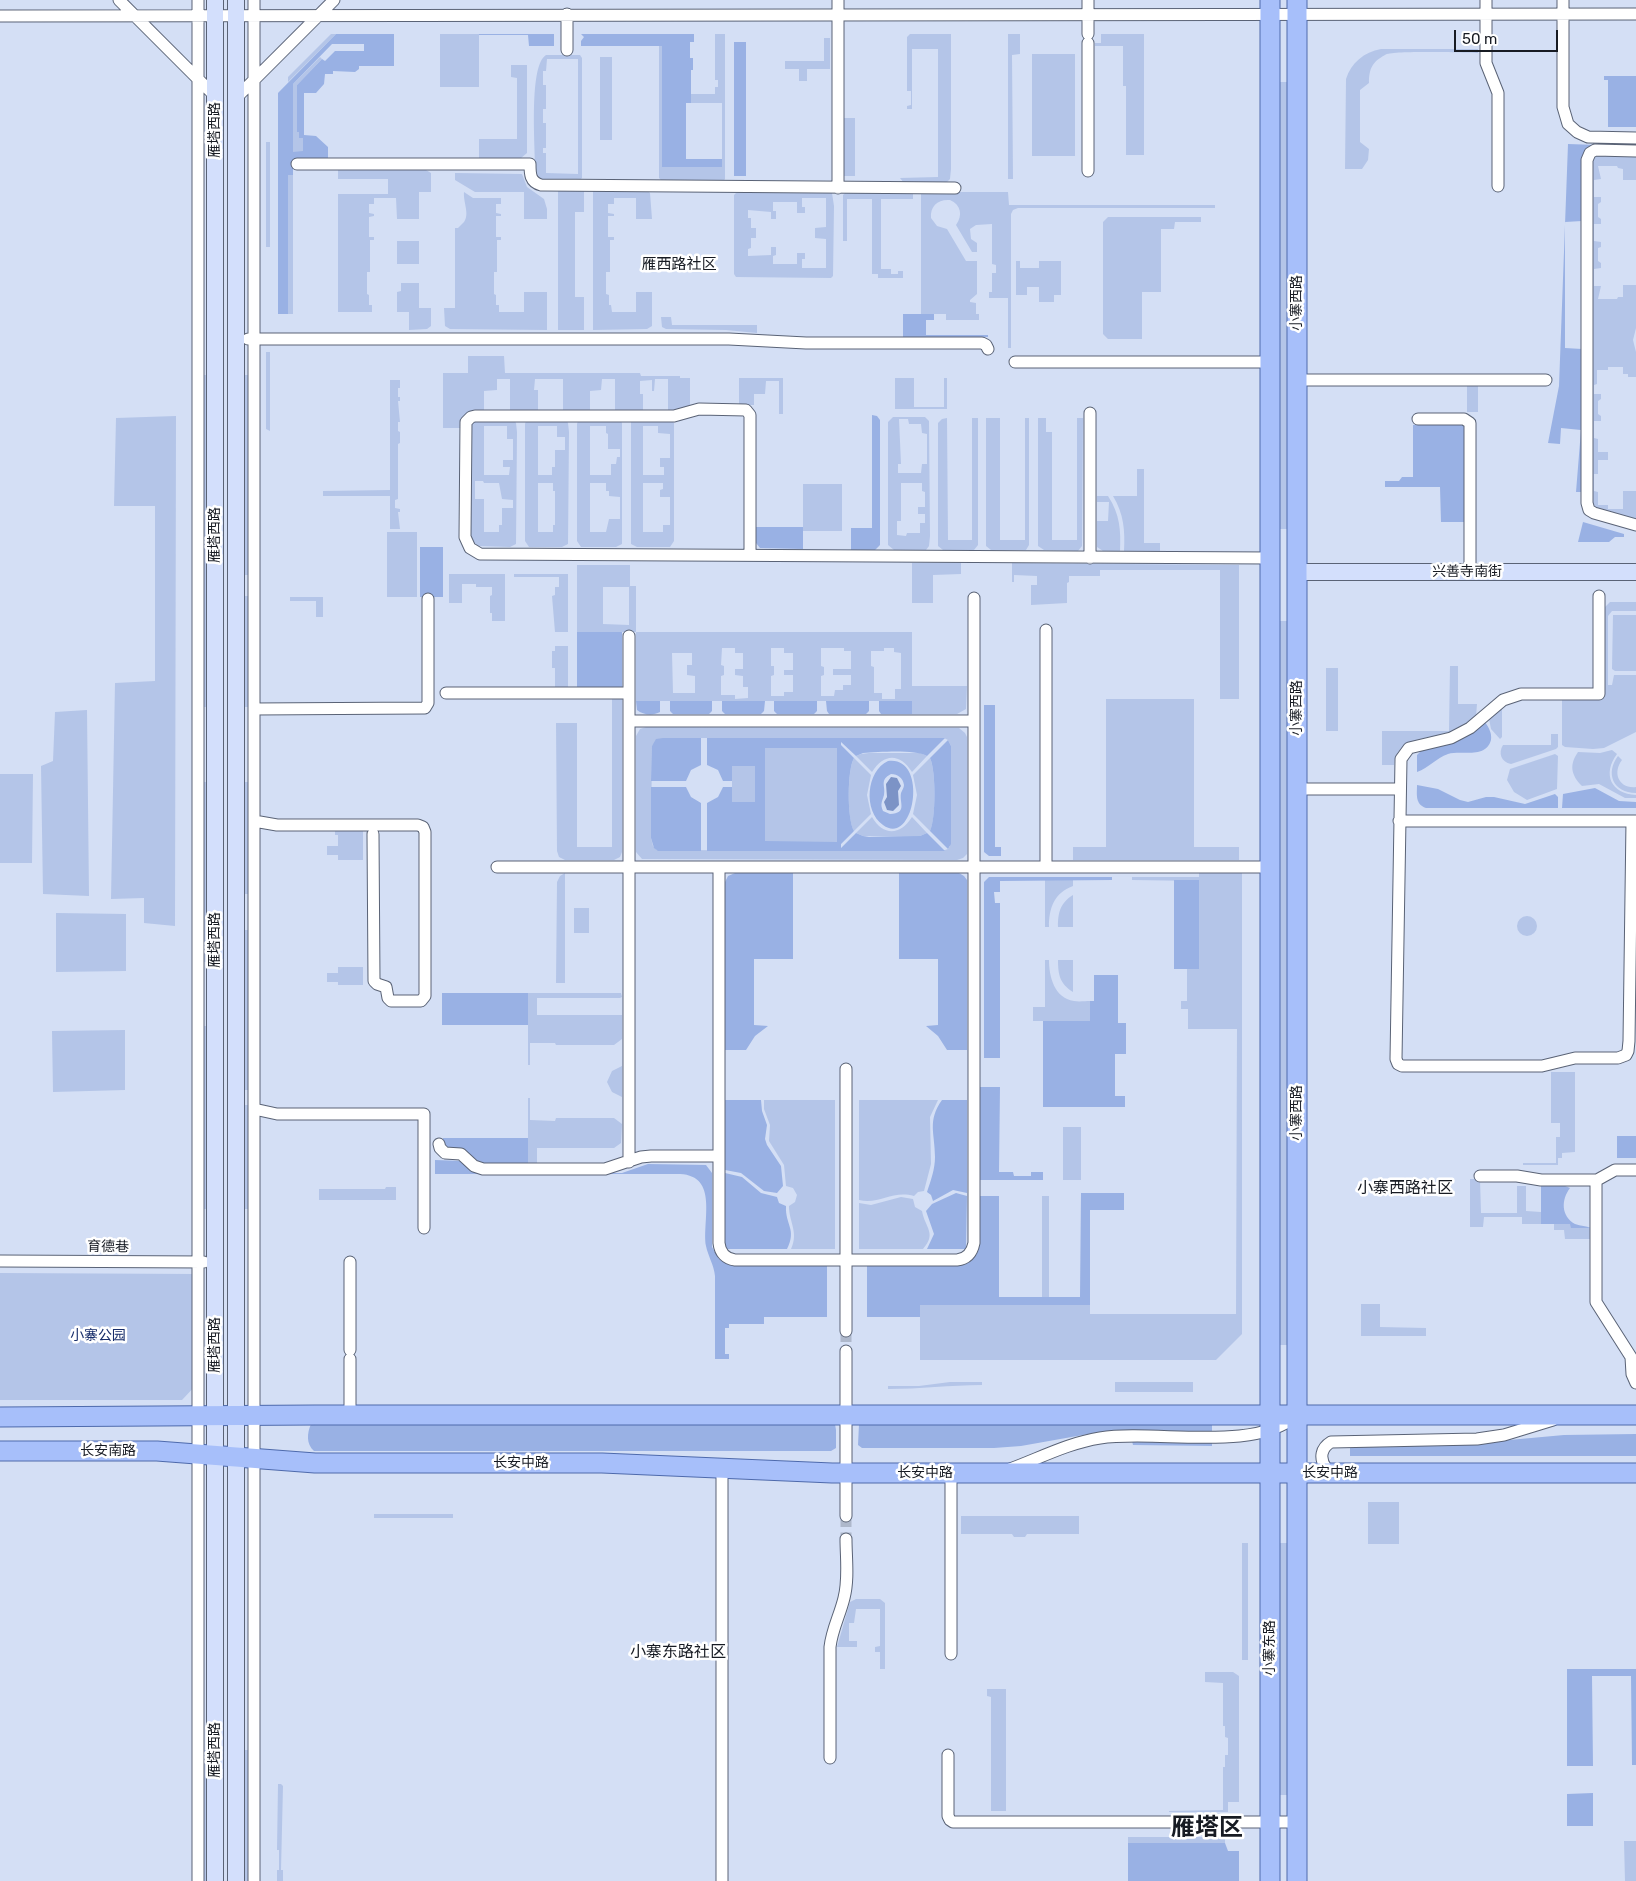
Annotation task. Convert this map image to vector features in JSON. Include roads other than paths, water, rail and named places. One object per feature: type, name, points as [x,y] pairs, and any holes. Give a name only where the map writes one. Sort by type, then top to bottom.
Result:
[{"type":"main road","name":"雁塔西路","points":[[216,7],[216,1262],[207,1417],[216,1881]]},
{"type":"main road","name":"雁塔西路","points":[[236,7],[236,338],[245,1416],[236,1881]]},
{"type":"main road","name":"小寨西路","points":[[1270,7],[1270,1424]]},
{"type":"main road","name":"小寨西路","points":[[1297,7],[1297,1415]]},
{"type":"main road","name":"兴善寺南街","points":[[1297,572],[1636,572]]},
{"type":"main road","points":[[0,1417],[846,1415],[1270,1424],[1297,1415],[1636,1415]]},
{"type":"main road","name":"小寨东路","points":[[1297,1415],[1297,1881]]},
{"type":"main road","name":"小寨东路","points":[[1270,1424],[1270,1881]]},
{"type":"main road","name":"长安南路","points":[[0,1451],[157,1451],[207,1454]]},
{"type":"main road","name":"长安中路","points":[[207,1454],[315,1463],[602,1463],[846,1473],[1636,1473]]},
{"type":"street","points":[[120,0],[216,96]]},
{"type":"street","points":[[198,0],[198,1262],[207,1417]]},
{"type":"street","points":[[245,1416],[254,1109],[254,0]]},
{"type":"street","points":[[236,98],[334,0]]},
{"type":"street","points":[[838,0],[838,188]]},
{"type":"street","points":[[1088,0],[1088,171]]},
{"type":"street","points":[[1486,0],[1486,63],[1498,92],[1498,186]]},
{"type":"street","points":[[1563,0],[1563,107],[1568,124],[1577,132],[1588,137],[1636,138]]},
{"type":"street","points":[[0,16],[198,14],[216,7],[236,7],[254,14],[1088,14],[1270,7],[1486,14],[1636,14]]},
{"type":"street","points":[[567,14],[567,50]]},
{"type":"street","points":[[1636,151],[1595,150],[1588,154],[1586,160],[1586,504],[1589,510],[1594,513],[1636,525]]},
{"type":"street","points":[[297,164],[530,164],[532,179],[535,184],[541,185],[955,188]]},
{"type":"street","points":[[236,338],[729,338],[806,343],[982,343],[988,349]]},
{"type":"street","points":[[1015,362],[1270,362]]},
{"type":"street","points":[[1297,380],[1546,380]]},
{"type":"street","points":[[750,555],[750,415],[746,410],[699,409],[674,416],[471,416],[466,422],[465,537],[470,548],[480,554],[1270,558]]},
{"type":"street","points":[[1090,413],[1090,558]]},
{"type":"street","points":[[1418,419],[1464,419],[1470,423],[1470,572]]},
{"type":"street","points":[[1399,821],[1634,821],[1629,1048],[1626,1055],[1618,1058],[1575,1058],[1542,1066],[1402,1066],[1396,1061],[1399,790],[1400,759],[1409,748],[1451,738],[1470,728],[1503,700],[1521,694],[1599,694],[1599,596]]},
{"type":"street","points":[[719,866],[719,1243],[721,1252],[726,1257],[735,1260],[960,1260],[966,1257],[972,1250],[974,1243],[974,598]]},
{"type":"street","points":[[254,709],[425,708],[428,703],[428,599]]},
{"type":"street","points":[[1046,630],[1046,866]]},
{"type":"street","points":[[629,636],[629,1162]]},
{"type":"street","points":[[446,693],[629,693]]},
{"type":"street","points":[[629,721],[974,721]]},
{"type":"street","points":[[1297,790],[1399,790]]},
{"type":"street","points":[[254,821],[273,825],[418,825],[423,827],[425,832],[425,996],[421,1001],[391,1001],[388,998],[386,987],[374,981],[373,834]]},
{"type":"street","points":[[497,866],[1270,866]]},
{"type":"street","points":[[846,1069],[846,1331]]},
{"type":"street","points":[[254,1109],[277,1114],[424,1114],[424,1228]]},
{"type":"street","points":[[439,1144],[445,1153],[461,1154],[474,1166],[484,1169],[605,1169],[641,1157],[719,1156]]},
{"type":"street","points":[[1480,1176],[1517,1176],[1541,1180],[1596,1180],[1615,1170],[1636,1170]]},
{"type":"street","points":[[1596,1180],[1596,1302],[1630,1357],[1632,1374],[1636,1383]]},
{"type":"street","name":"育德巷","points":[[0,1261],[216,1262]]},
{"type":"street","points":[[350,1262],[350,1415]]},
{"type":"street","points":[[846,1351],[846,1516]]},
{"type":"street","points":[[1338,1473],[1326,1468],[1323,1463],[1323,1450],[1331,1442],[1486,1438],[1504,1435],[1556,1419],[1584,1415]]},
{"type":"street","points":[[991,1473],[1015,1467],[1063,1448],[1100,1438],[1242,1436],[1270,1424]]},
{"type":"street","points":[[198,1881],[207,1454]]},
{"type":"street","points":[[245,1458],[254,1881]]},
{"type":"street","points":[[722,1468],[722,1881]]},
{"type":"street","points":[[951,1473],[951,1654]]},
{"type":"street","points":[[830,1758],[830,1647],[832,1631],[844,1598],[846,1539]]},
{"type":"street","points":[[948,1755],[948,1816],[954,1822],[1297,1822]]},
{"type":"tunnel","points":[[846,1331],[846,1351]]},
{"type":"tunnel","points":[[846,1516],[846,1539]]},
{"type":"district","name":"雁西路社区","points":[[679,265]]},
{"type":"district","name":"小寨西路社区","points":[[1405,1188]]},
{"type":"district","name":"小寨东路社区","points":[[678,1652]]},
{"type":"district","name":"雁塔区","points":[[1207,1828]]},
{"type":"park label","name":"小寨公园","points":[[98,1336]]}]
